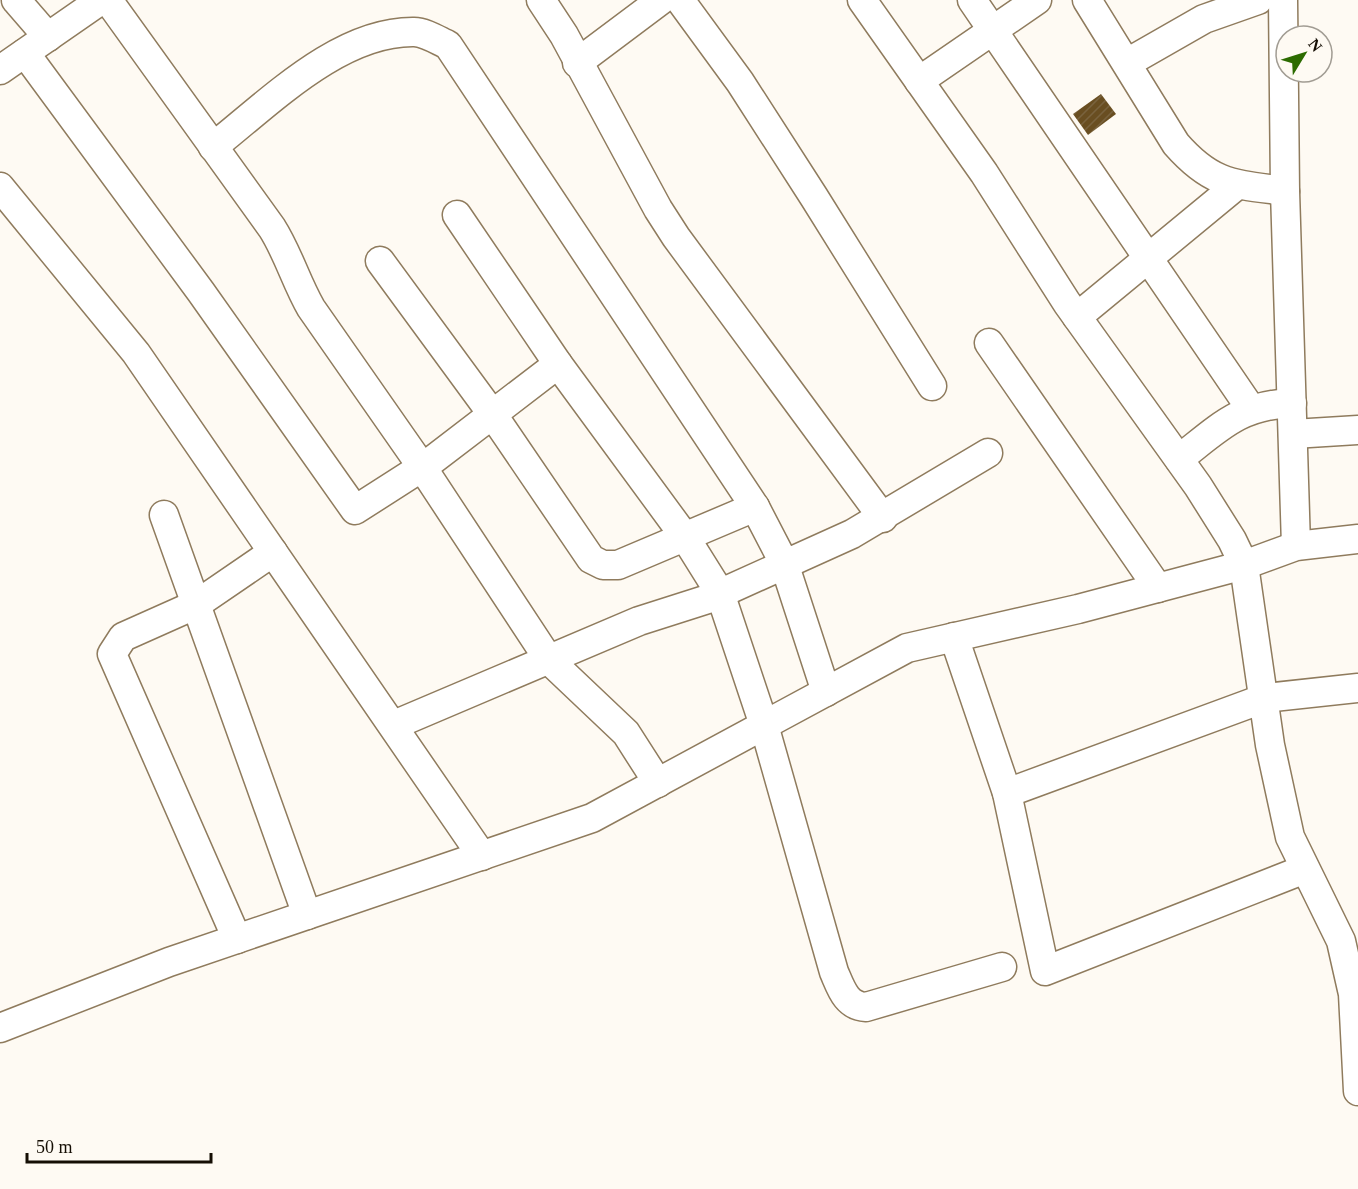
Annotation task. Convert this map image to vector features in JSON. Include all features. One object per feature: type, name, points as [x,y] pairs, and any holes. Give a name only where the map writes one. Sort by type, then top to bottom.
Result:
[{"type":"street","points":[[16,0],[37,45],[201,291],[355,510],[422,467],[558,364]]},
{"type":"street","points":[[0,70],[101,0]]},
{"type":"street","points":[[108,0],[282,243],[311,308],[422,467],[549,660],[627,733],[657,783]]},
{"type":"street","points":[[541,0],[564,35],[577,63],[676,237],[883,518]]},
{"type":"street","points":[[862,0],[984,173],[1077,317],[1179,459],[1232,540],[1244,565],[1270,745],[1290,837],[1341,941],[1353,994],[1358,1090]]},
{"type":"street","points":[[972,0],[1149,256],[1251,409]]},
{"type":"street","points":[[919,81],[1037,0]]},
{"type":"street","points":[[1087,0],[1176,144],[1193,163],[1214,178],[1237,185],[1285,191]]},
{"type":"street","points":[[1127,63],[1204,19],[1258,0]]},
{"type":"street","points":[[1283,0],[1285,191],[1296,546]]},
{"type":"street","points":[[577,63],[663,1],[740,82],[932,386]]},
{"type":"street","points":[[213,147],[320,63],[356,44],[416,31],[448,45],[755,507],[784,563],[826,692]]},
{"type":"street","points":[[1077,317],[1237,185]]},
{"type":"street","points":[[0,187],[136,354],[394,725],[482,856]]},
{"type":"street","points":[[457,215],[558,364],[685,537],[720,593],[764,725],[834,972],[849,1002],[856,1007],[866,1007],[1002,967]]},
{"type":"street","points":[[380,261],[493,415],[591,559],[603,565],[618,565],[755,507]]},
{"type":"street","points":[[989,343],[1158,588]]},
{"type":"street","points":[[1179,459],[1229,420],[1251,409],[1267,404],[1292,403]]},
{"type":"street","points":[[1293,434],[1358,430]]},
{"type":"street","points":[[394,725],[639,621],[720,593],[883,518],[988,453]]},
{"type":"street","points":[[164,515],[307,915]]},
{"type":"street","points":[[0,1028],[169,962],[592,818],[907,648],[1158,588],[1244,565],[1296,546],[1358,539]]},
{"type":"street","points":[[237,939],[112,654],[123,637],[197,604],[273,552]]},
{"type":"street","points":[[954,637],[1007,793],[1045,971],[1305,869]]},
{"type":"street","points":[[1007,793],[1265,698],[1358,688]]},
{"type":"building","points":[[1101,94],[1116,114],[1088,135],[1073,114]]}]
